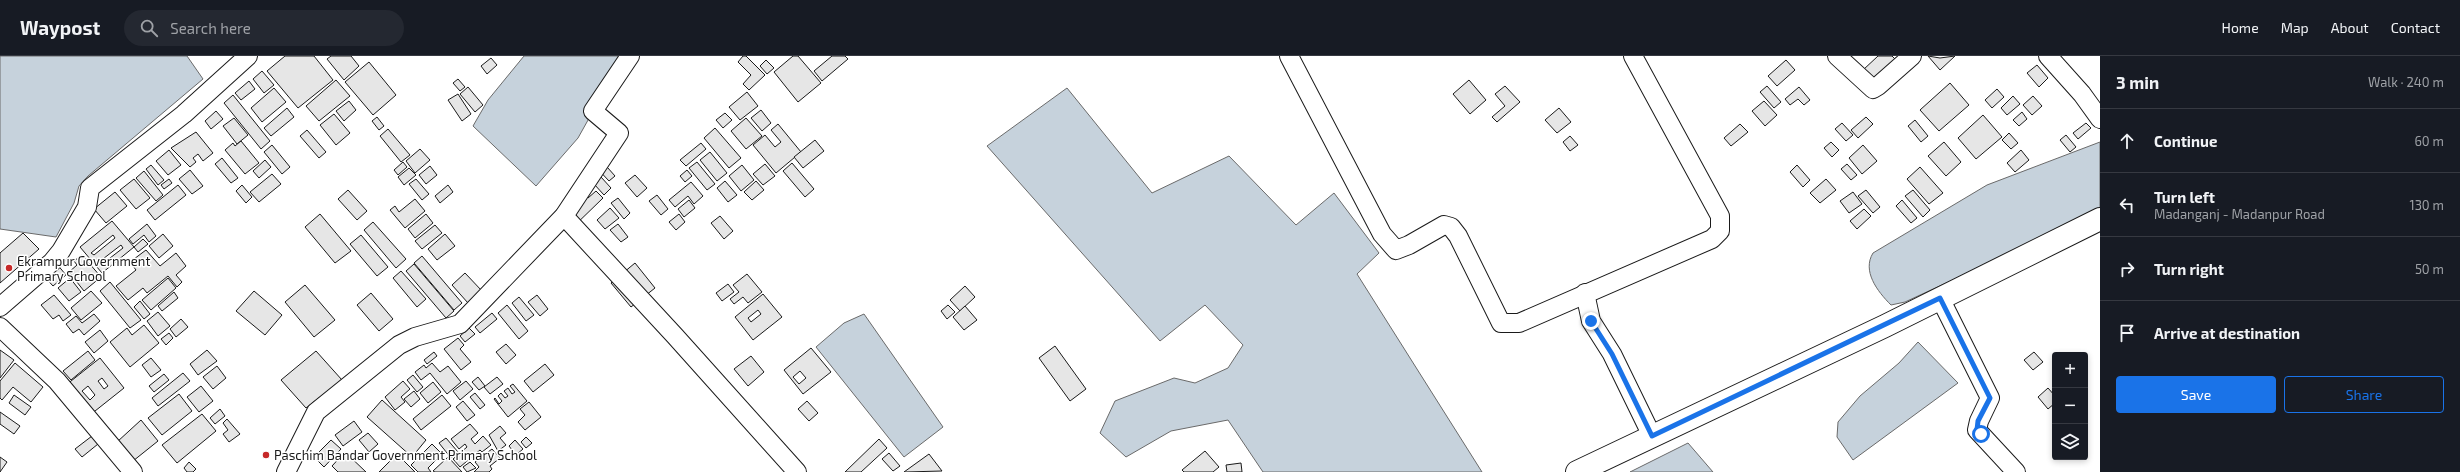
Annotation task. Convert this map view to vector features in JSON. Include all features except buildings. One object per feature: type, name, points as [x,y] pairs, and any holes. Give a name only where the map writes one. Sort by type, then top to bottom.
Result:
[{"type":"main road","points":[[1577,472],[1940,298],[2100,219]]},
{"type":"street","points":[[0,307],[52,262],[61,251],[87,206],[90,188],[184,114],[248,56]]},
{"type":"street","points":[[288,466],[316,412],[399,344],[415,337],[460,324],[564,216],[613,145],[619,133],[593,111],[630,56]]},
{"type":"street","points":[[1289,56],[1382,234],[1396,250],[1409,245],[1444,226],[1451,227],[1458,236],[1501,323],[1519,322],[1712,239],[1720,231],[1720,216],[1633,56]]},
{"type":"street","points":[[1837,56],[1873,89],[1912,56]]},
{"type":"street","points":[[2048,56],[2082,94],[2100,119]]},
{"type":"street","points":[[564,216],[675,336],[796,472]]},
{"type":"street","points":[[1585,293],[1591,321],[1612,354],[1652,436]]},
{"type":"street","points":[[1940,298],[1990,398],[1978,421],[1977,430],[2016,472]]},
{"type":"street","points":[[0,327],[58,381],[132,472]]},
{"type":"shaded area","points":[[0,56],[187,56],[203,79],[88,176],[79,186],[74,203],[56,237],[0,229]]},
{"type":"shaded area","points":[[524,56],[630,56],[616,70],[578,138],[536,186],[473,126],[488,100]]},
{"type":"shaded area","points":[[1067,88],[1152,193],[1229,156],[1296,225],[1334,193],[1379,253],[1357,274],[1482,472],[1263,472],[1228,420],[1171,431],[1126,457],[1100,433],[1115,401],[1174,378],[1195,383],[1228,368],[1243,345],[1205,305],[1160,341],[987,146]]},
{"type":"shaded area","points":[[2100,142],[2100,212],[1905,302],[1891,305],[1876,287],[1870,274],[1869,267],[1873,253],[1987,185]]},
{"type":"shaded area","points":[[864,314],[943,427],[904,457],[816,347],[844,323]]},
{"type":"shaded area","points":[[1918,342],[1958,383],[1853,460],[1837,437],[1838,422],[1860,396],[1899,363]]},
{"type":"shaded area","points":[[1688,443],[1713,472],[1630,472]]},
{"type":"place","name":"Ekrampur Government Primary School","points":[[9,268]]},
{"type":"place","name":"Paschim Bandar Government Primary School","points":[[266,455]]},
{"type":"route","points":[[1591,321],[1612,354],[1652,436],[1940,298],[1962,346],[1990,398],[1978,421],[1977,430],[1981,434]]}]
